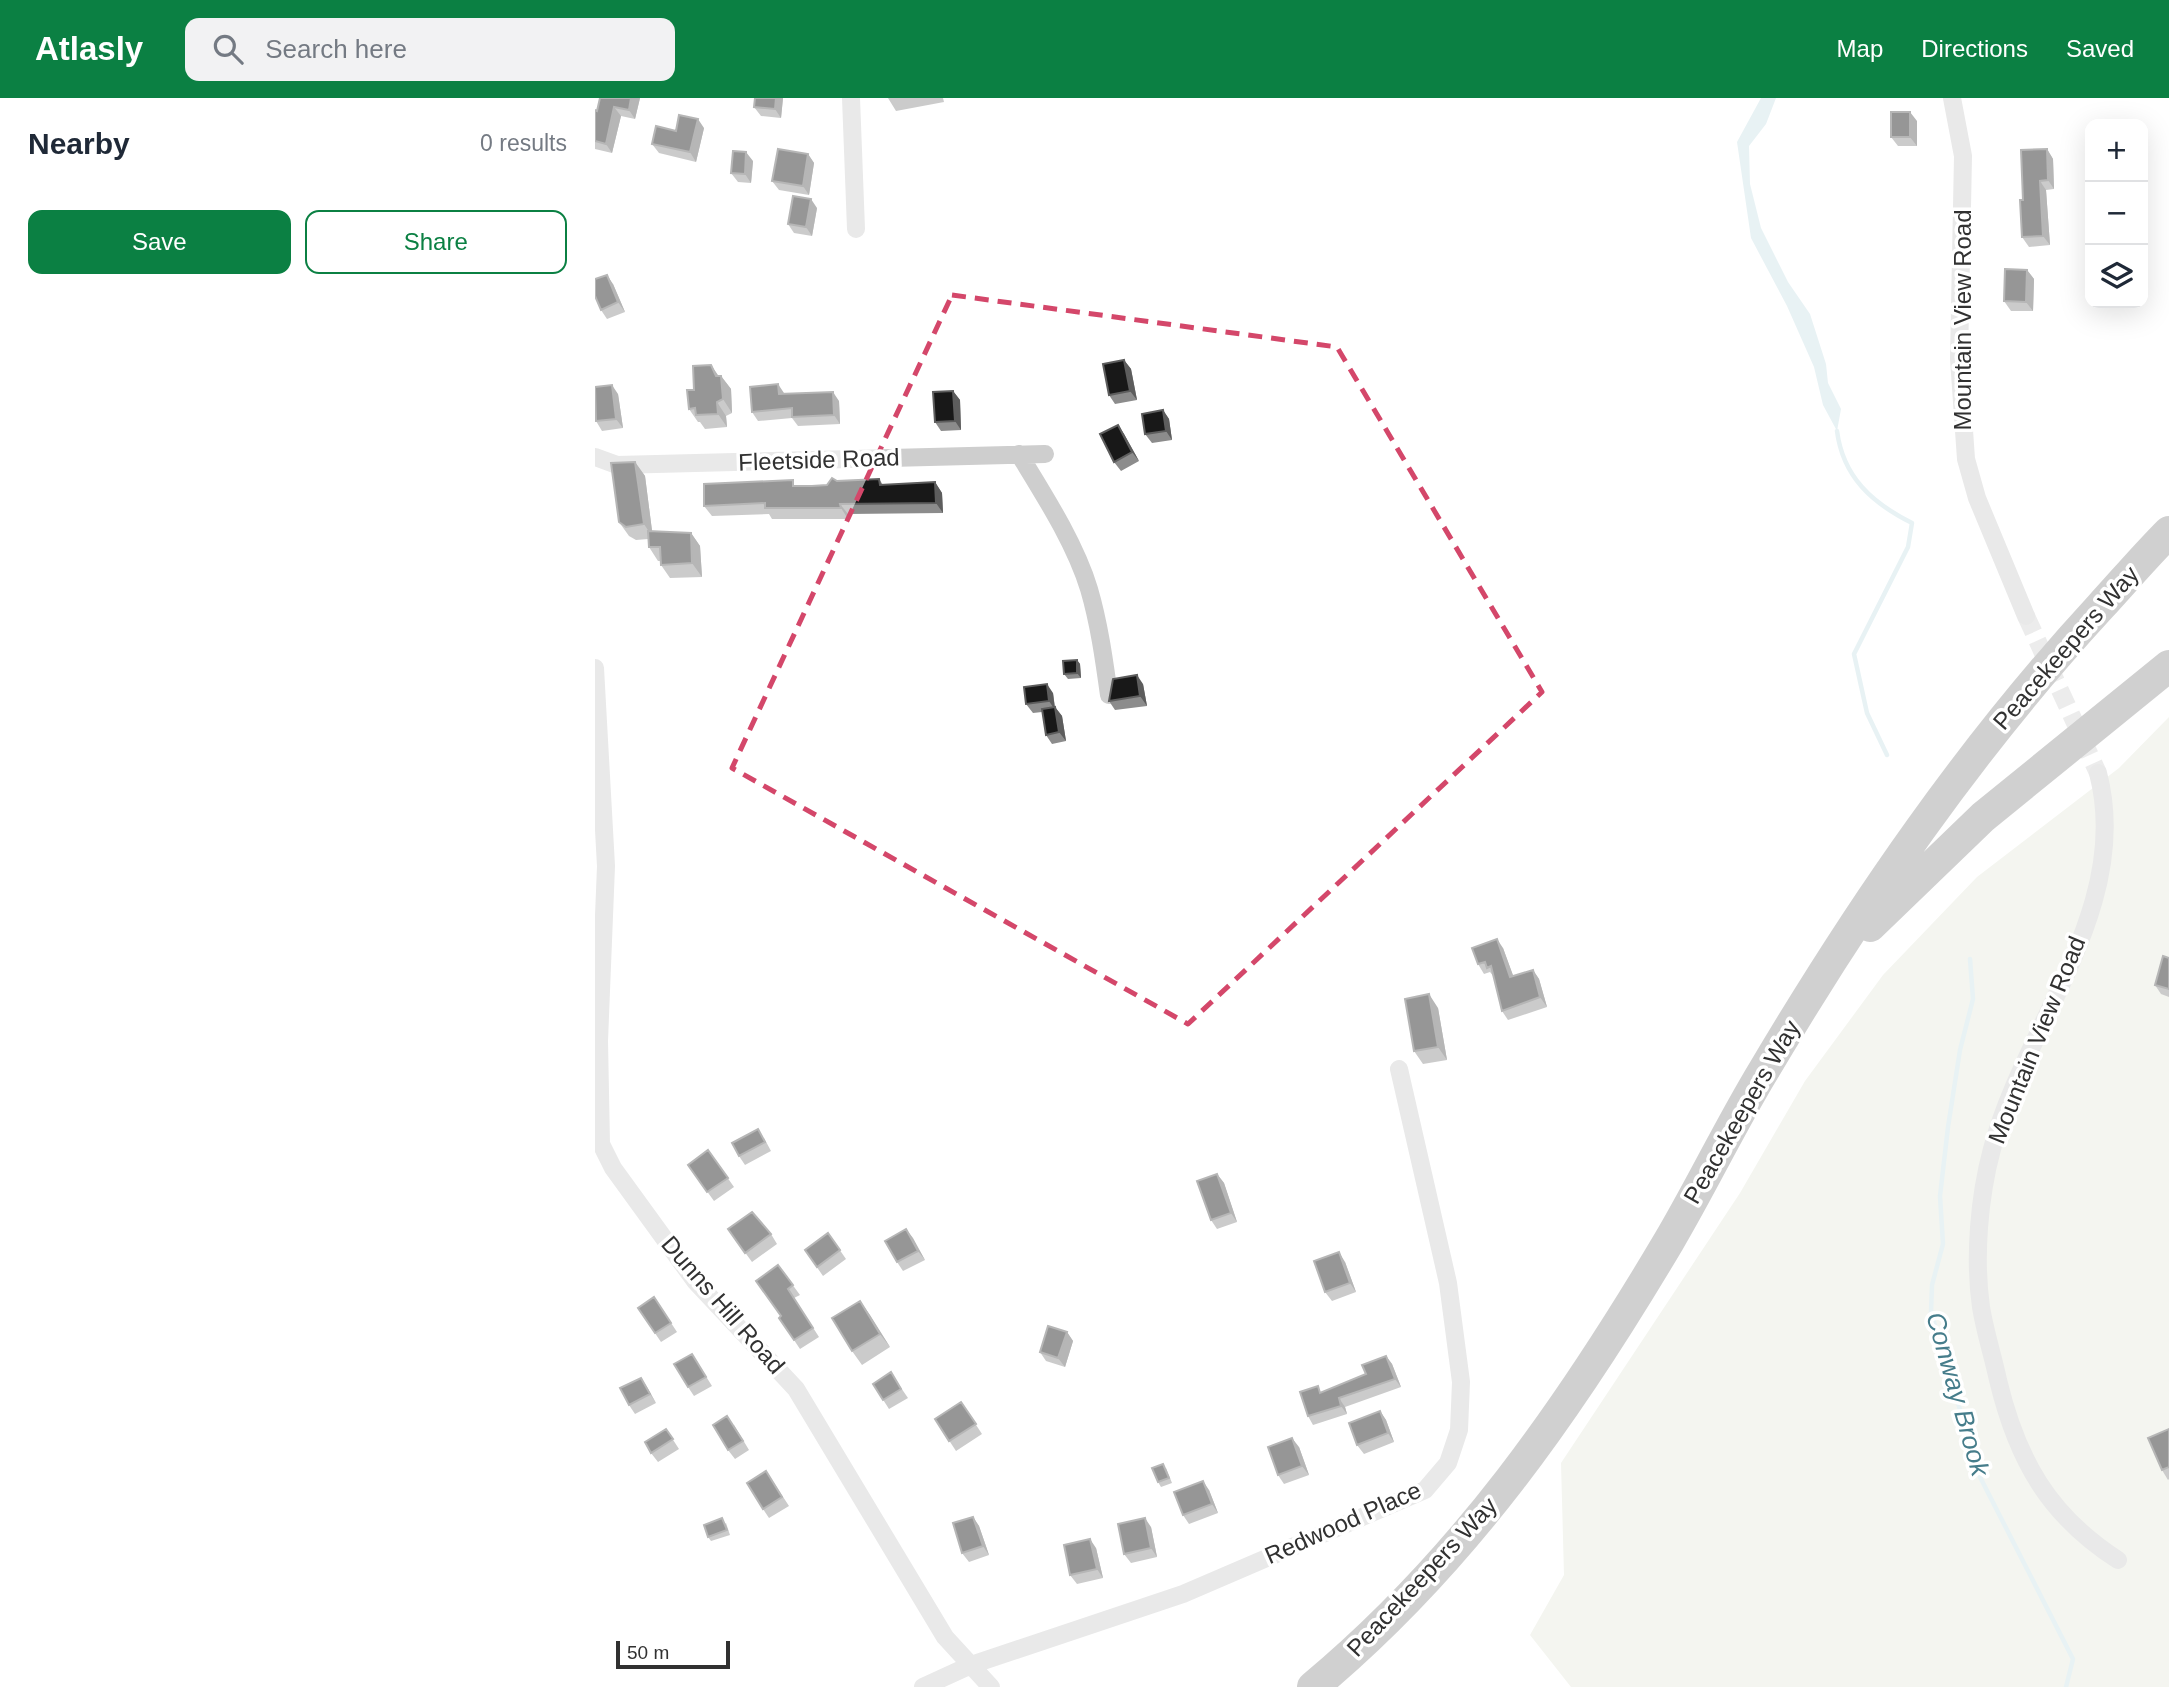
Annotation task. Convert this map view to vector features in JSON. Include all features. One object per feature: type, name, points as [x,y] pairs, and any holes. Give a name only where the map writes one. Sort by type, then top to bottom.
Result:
[{"type":"highway","name":"Peacekeepers Way","points":[[1313,1687],[1413,1594],[1531,1456],[1584,1380],[1670,1239],[1761,1074],[1820,977],[1937,804],[2056,654],[2166,534]]},
{"type":"highway","points":[[1820,977],[1983,817],[2169,666]]},
{"type":"street","points":[[851,98],[856,229]]},
{"type":"street","name":"Mountain View Road","points":[[1952,98],[1963,156],[1959,359],[1966,459],[1977,498],[2027,616]]},
{"type":"street","points":[[1020,454],[1048,500],[1088,586],[1099,626],[1109,695]]},
{"type":"street","name":"Fleetside Road","points":[[595,457],[617,465],[1045,454]]},
{"type":"street","name":"Dunns Hill Road","points":[[595,668],[606,866],[598,1144],[695,1281],[796,1389],[945,1637],[991,1687]]},
{"type":"street","name":"Mountain View Road","points":[[2098,773],[2105,799],[2106,823],[2094,898],[2076,948],[2004,1111],[1991,1150],[1978,1266],[1981,1308],[2003,1400],[2021,1451],[2049,1501],[2086,1539],[2118,1560]]},
{"type":"street","name":"Redwood Place","points":[[923,1687],[971,1665],[1183,1594],[1425,1490],[1448,1463],[1459,1430],[1461,1382],[1448,1283],[1399,1069]]},
{"type":"highlighted area","points":[[952,295],[1337,347],[1542,692],[1188,1024],[732,768]]},
{"type":"shaded area","points":[[1761,98],[1776,98],[1766,124],[1749,146],[1750,184],[1761,228],[1788,282],[1810,314],[1826,364],[1828,383],[1841,409],[1837,431],[1823,405],[1814,367],[1787,306],[1751,238],[1737,142]]},
{"type":"shaded area","points":[[2169,717],[2169,1687],[1571,1687],[1530,1635],[1564,1575],[1561,1463],[1740,1193],[1805,1081],[1883,975],[1977,877],[2119,768]]},
{"type":"building","points":[[600,98],[631,98],[629,110],[614,107],[606,144],[595,141],[595,110],[597,111]]},
{"type":"building","points":[[755,98],[776,98],[775,109],[754,107]]},
{"type":"building","points":[[1891,112],[1910,112],[1910,137],[1891,137]]},
{"type":"building","points":[[679,115],[698,119],[690,152],[652,144],[656,126],[676,131]]},
{"type":"building","points":[[778,149],[808,154],[803,186],[772,181]]},
{"type":"building","points":[[2047,149],[2048,180],[2040,181],[2043,236],[2022,237],[2021,150]]},
{"type":"building","points":[[733,151],[746,152],[745,174],[731,173]]},
{"type":"building","points":[[793,196],[811,199],[806,227],[788,224]]},
{"type":"building","points":[[2005,269],[2027,270],[2026,302],[2004,301]]},
{"type":"building","points":[[607,275],[618,302],[601,310],[595,296],[595,279]]},
{"type":"building","points":[[1124,360],[1130,391],[1109,395],[1103,364]]},
{"type":"building","points":[[711,365],[716,376],[721,376],[723,399],[717,402],[718,414],[696,415],[695,408],[689,409],[687,390],[694,390],[693,366]]},
{"type":"building","points":[[778,384],[779,394],[833,392],[834,415],[792,417],[792,408],[752,412],[750,387]]},
{"type":"building","points":[[612,385],[616,419],[596,421],[595,387]]},
{"type":"building","points":[[953,391],[955,421],[935,422],[933,392]]},
{"type":"building","points":[[1163,410],[1166,431],[1145,434],[1142,414]]},
{"type":"building","points":[[1118,425],[1132,452],[1114,462],[1100,434]]},
{"type":"building","points":[[635,462],[644,524],[626,527],[619,522],[611,463]]},
{"type":"building","points":[[832,478],[837,481],[879,479],[880,485],[935,482],[936,503],[840,504],[841,508],[765,508],[765,503],[704,506],[704,484],[793,480],[793,486],[812,486],[827,485]]},
{"type":"building","points":[[648,531],[691,533],[692,563],[661,565],[660,547],[649,547]]},
{"type":"building","points":[[1077,660],[1077,673],[1064,674],[1063,661]]},
{"type":"building","points":[[1137,675],[1140,696],[1109,701],[1113,679]]},
{"type":"building","points":[[1047,684],[1049,701],[1026,704],[1024,687]]},
{"type":"building","points":[[1055,707],[1059,732],[1046,735],[1042,709]]},
{"type":"building","points":[[1497,939],[1510,977],[1533,970],[1540,997],[1502,1011],[1491,966],[1487,968],[1485,962],[1478,964],[1472,948]]},
{"type":"building","points":[[2163,956],[2169,958],[2169,989],[2155,985]]},
{"type":"building","points":[[1429,994],[1438,1047],[1414,1051],[1405,999]]},
{"type":"building","points":[[758,1129],[765,1142],[739,1156],[732,1143]]},
{"type":"building","points":[[708,1150],[728,1178],[707,1192],[688,1165]]},
{"type":"building","points":[[1217,1174],[1231,1213],[1211,1220],[1197,1181]]},
{"type":"building","points":[[752,1212],[771,1234],[745,1253],[728,1229]]},
{"type":"building","points":[[906,1229],[918,1251],[897,1262],[885,1241]]},
{"type":"building","points":[[828,1233],[840,1250],[817,1267],[805,1250]]},
{"type":"building","points":[[1339,1252],[1350,1283],[1325,1292],[1314,1261]]},
{"type":"building","points":[[778,1265],[793,1285],[788,1289],[813,1328],[794,1340],[756,1281]]},
{"type":"building","points":[[654,1297],[671,1323],[655,1333],[638,1308]]},
{"type":"building","points":[[860,1301],[880,1334],[852,1351],[832,1318]]},
{"type":"building","points":[[1048,1326],[1067,1332],[1058,1358],[1040,1352]]},
{"type":"building","points":[[692,1354],[706,1377],[688,1387],[674,1364]]},
{"type":"building","points":[[1386,1356],[1395,1379],[1339,1398],[1341,1406],[1308,1416],[1300,1392],[1318,1386],[1320,1393],[1366,1374],[1362,1365]]},
{"type":"building","points":[[891,1372],[901,1389],[883,1400],[873,1384]]},
{"type":"building","points":[[641,1378],[650,1394],[629,1405],[620,1388]]},
{"type":"building","points":[[961,1402],[976,1424],[949,1441],[935,1419]]},
{"type":"building","points":[[1380,1411],[1388,1433],[1357,1445],[1349,1423]]},
{"type":"building","points":[[727,1416],[743,1441],[728,1450],[713,1425]]},
{"type":"building","points":[[666,1429],[673,1439],[651,1453],[645,1442]]},
{"type":"building","points":[[2169,1429],[2169,1467],[2162,1470],[2148,1438]]},
{"type":"building","points":[[1292,1438],[1302,1466],[1278,1475],[1268,1447]]},
{"type":"building","points":[[1163,1464],[1169,1478],[1158,1482],[1152,1468]]},
{"type":"building","points":[[766,1471],[782,1497],[763,1509],[747,1483]]},
{"type":"building","points":[[1203,1481],[1212,1504],[1183,1515],[1174,1492]]},
{"type":"building","points":[[973,1517],[983,1546],[962,1553],[953,1523]]},
{"type":"building","points":[[722,1518],[727,1530],[708,1537],[704,1525]]},
{"type":"building","points":[[1145,1518],[1151,1548],[1124,1554],[1118,1524]]},
{"type":"building","points":[[1090,1539],[1097,1569],[1070,1575],[1064,1545]]},
{"type":"waterway","name":"Conway Brook","points":[[1837,431],[1846,462],[1862,487],[1884,507],[1912,523],[1908,547],[1854,654],[1867,713],[1887,755]]},
{"type":"waterway","name":"Conway Brook","points":[[1970,959],[1973,999],[1960,1050],[1948,1127],[1940,1196],[1943,1244],[1932,1285],[1931,1312],[1980,1477],[2073,1659],[2066,1687]]},
{"type":"tunnel","points":[[2026,616],[2098,773]]}]
